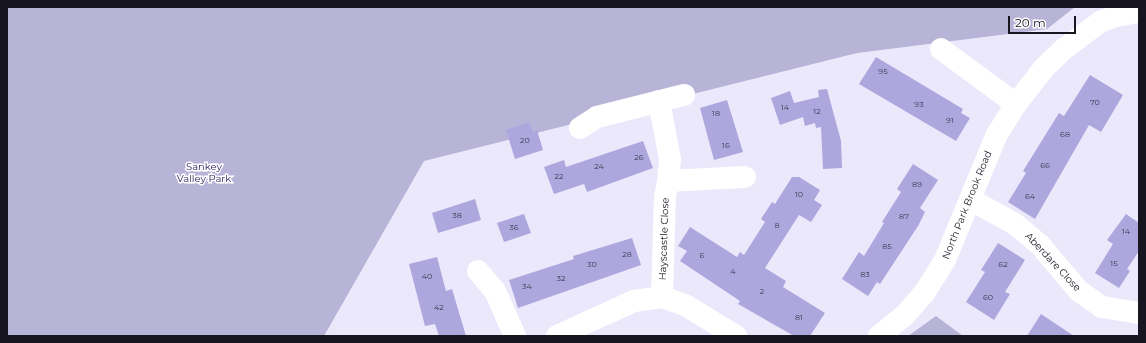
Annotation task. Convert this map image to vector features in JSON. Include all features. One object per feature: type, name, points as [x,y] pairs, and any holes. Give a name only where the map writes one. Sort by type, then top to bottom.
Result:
[{"type":"street","name":"North Park Brook Road","points":[[879,336],[904,316],[925,292],[945,260],[971,200],[996,136],[1016,104],[1044,68],[1086,32],[1116,16],[1139,12]]},
{"type":"street","points":[[941,49],[1016,104]]},
{"type":"street","points":[[580,128],[597,117],[684,95]]},
{"type":"street","name":"Hayscastle Close","points":[[659,102],[670,159],[665,197],[662,297]]},
{"type":"street","points":[[668,181],[745,177]]},
{"type":"street","name":"Aberdare Close","points":[[971,200],[1016,224],[1039,244],[1079,292],[1102,306],[1139,313]]},
{"type":"street","points":[[478,271],[495,291],[514,336]]},
{"type":"street","points":[[557,336],[634,301],[662,297],[685,304],[736,336]]},
{"type":"green space","name":"Sankey Valley Park","points":[[7,7],[1075,7],[1047,29],[857,53],[424,161],[324,336],[7,336]]},
{"type":"green space","points":[[936,316],[963,336],[908,336]]},
{"type":"building","points":[[876,57],[963,109],[961,113],[970,118],[956,141],[859,84]]},
{"type":"building","points":[[1090,75],[1123,95],[1101,132],[1089,125],[1035,219],[1008,202],[1026,173],[1023,171],[1059,113],[1064,116]]},
{"type":"building","points":[[827,89],[841,141],[842,168],[823,169],[821,127],[816,128],[815,123],[805,126],[803,117],[780,125],[771,98],[790,91],[794,103],[819,97],[818,90]]},
{"type":"building","points":[[727,100],[743,152],[714,160],[700,108]]},
{"type":"building","points":[[529,122],[533,132],[537,130],[543,150],[515,159],[506,130]]},
{"type":"building","points":[[643,141],[653,168],[587,192],[584,184],[554,194],[544,167],[564,160],[566,167]]},
{"type":"building","points":[[913,164],[938,180],[920,208],[925,212],[918,226],[880,284],[877,282],[868,296],[842,279],[859,252],[864,256],[884,223],[882,222],[901,192],[897,189]]},
{"type":"building","points":[[792,177],[799,177],[820,190],[814,200],[822,205],[811,222],[799,215],[765,268],[786,281],[783,287],[825,313],[810,336],[794,336],[738,304],[740,301],[680,261],[687,251],[678,246],[690,227],[737,257],[740,252],[744,255],[765,222],[761,219],[772,202],[775,204]]},
{"type":"building","points":[[475,199],[481,220],[438,233],[432,213]]},
{"type":"building","points":[[524,214],[531,233],[504,242],[497,223]]},
{"type":"building","points":[[1126,214],[1139,223],[1139,251],[1127,269],[1130,271],[1119,288],[1095,273],[1113,244],[1107,240]]},
{"type":"building","points":[[632,238],[641,265],[518,308],[509,280],[574,259],[573,256]]},
{"type":"building","points":[[998,243],[1025,260],[1005,292],[1010,294],[994,320],[966,302],[985,272],[981,270]]},
{"type":"building","points":[[437,257],[446,291],[452,289],[466,336],[439,336],[435,324],[425,326],[409,264]]},
{"type":"building","points":[[1041,314],[1074,336],[1027,336]]}]
